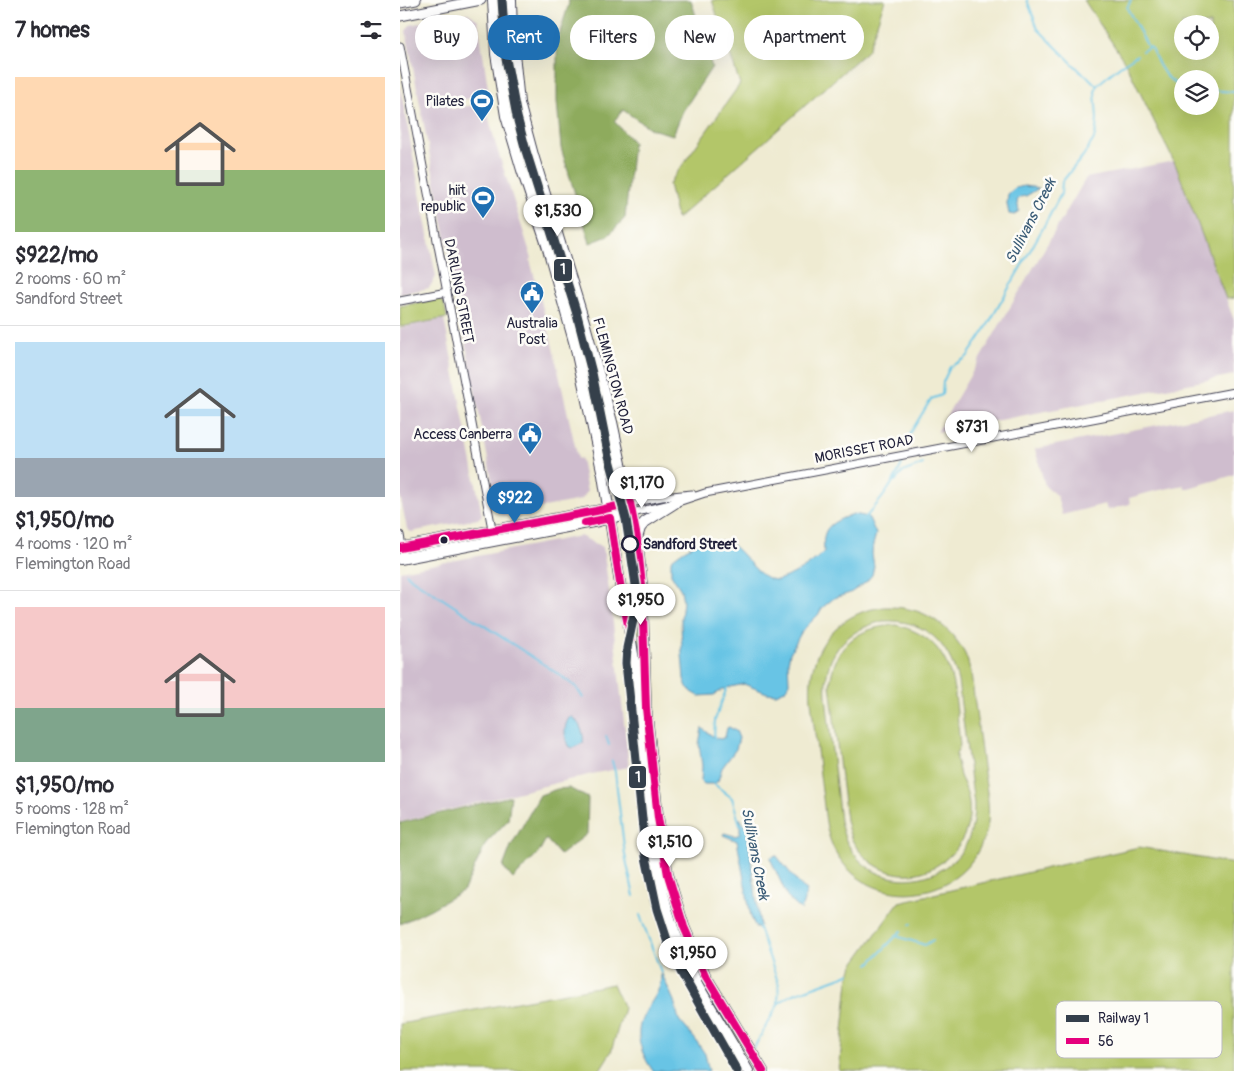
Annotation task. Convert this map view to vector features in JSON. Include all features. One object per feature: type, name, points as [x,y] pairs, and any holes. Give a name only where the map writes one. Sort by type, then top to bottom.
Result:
[{"type":"main road","name":"FLEMINGTON ROAD","points":[[494,0],[493,16],[496,54],[506,116],[547,245],[575,345],[604,475],[620,588],[634,661],[654,849],[665,901],[674,930],[697,984],[748,1071]]},
{"type":"main road","points":[[503,0],[514,84],[520,103]]},
{"type":"main road","name":"FLEMINGTON ROAD","points":[[511,0],[512,33],[520,103],[533,155],[586,325],[612,422],[637,538],[642,586],[646,708],[658,818],[668,875],[684,927],[705,975],[761,1067]]},
{"type":"main road","points":[[637,538],[640,528],[645,522],[675,503]]},
{"type":"main road","points":[[402,553],[631,508]]},
{"type":"street","points":[[400,3],[416,0]]},
{"type":"street","points":[[400,16],[481,0]]},
{"type":"street","name":"DARLING STREET","points":[[400,46],[493,536]]},
{"type":"street","points":[[400,301],[447,292]]},
{"type":"street","name":"MORISSET ROAD","points":[[631,508],[675,503],[705,494],[1234,392]]},
{"type":"street","name":"MORISSET ROAD","points":[[631,508],[662,497],[705,494]]},
{"type":"street","points":[[400,535],[402,553]]},
{"type":"shaded area","points":[[478,20],[489,95],[450,102],[451,109],[485,103],[495,142],[532,259],[530,260],[551,339],[578,459],[581,458],[587,492],[581,500],[503,515],[498,512],[406,31],[410,25],[415,24],[415,60],[478,60]]},
{"type":"shaded area","points":[[400,87],[436,277],[429,288],[400,294]]},
{"type":"shaded area","points":[[1174,161],[1234,320],[1234,375],[937,432],[1086,178]]},
{"type":"shaded area","points":[[444,319],[482,515],[478,519],[411,532],[407,529],[400,495],[400,328]]},
{"type":"shaded area","points":[[1234,410],[1234,475],[1185,489],[1184,485],[1129,498],[1130,504],[1107,510],[1105,504],[1062,515],[1057,496],[1045,486],[1035,449]]},
{"type":"shaded area","points":[[580,536],[603,547],[629,767],[596,773],[400,822],[400,571]]},
{"type":"green space","points":[[568,0],[691,0],[696,15],[665,15],[665,60],[710,60],[712,67],[683,111],[673,135],[651,129],[623,110],[614,121],[633,142],[625,218],[608,236],[590,243],[561,148],[557,101],[557,60],[560,60],[560,32],[569,3]]},
{"type":"green space","points":[[712,0],[885,0],[868,50],[864,54],[864,15],[744,15],[744,60],[857,60],[677,219],[669,184],[740,84],[732,60],[734,60],[734,15],[717,15]]},
{"type":"green space","points":[[1084,0],[1234,0],[1234,298],[1226,299],[1176,166],[1126,64]]},
{"type":"green space","points":[[437,299],[444,304],[447,318],[400,327],[400,306]]},
{"type":"green space","points":[[590,360],[602,400],[603,413],[621,484],[619,485],[608,449]]},
{"type":"green space","points":[[882,607],[896,607],[917,611],[934,619],[955,638],[965,654],[971,673],[988,802],[986,832],[981,845],[968,866],[950,881],[930,890],[907,893],[885,890],[864,882],[847,867],[833,847],[828,834],[811,701],[812,672],[816,659],[829,635],[851,617]],"holes":[[[883,621],[898,621],[911,624],[932,636],[941,644],[954,667],[958,681],[974,804],[971,832],[964,848],[952,861],[938,871],[922,877],[905,879],[889,877],[873,871],[860,860],[849,846],[843,834],[826,697],[828,669],[838,647],[857,631],[869,625]]]},
{"type":"green space","points":[[639,617],[666,882],[742,1043],[737,1046],[706,994],[684,945],[664,885],[633,633],[635,633]]},
{"type":"green space","points":[[896,625],[917,632],[932,643],[942,656],[949,671],[954,688],[960,745],[956,754],[956,760],[969,800],[968,824],[960,842],[952,853],[930,869],[919,873],[907,874],[895,873],[873,863],[863,855],[850,836],[846,820],[830,685],[832,671],[837,659],[842,649],[850,641],[870,630]]},
{"type":"green space","points":[[569,788],[588,798],[587,834],[560,855],[546,839],[539,852],[513,879],[503,867],[511,846],[540,795],[557,789]]},
{"type":"green space","points":[[511,796],[508,820],[486,843],[464,890],[400,924],[400,823]]},
{"type":"green space","points":[[1139,847],[1234,864],[1234,1071],[839,1071],[848,981],[853,965],[899,902]]},
{"type":"green space","points":[[658,897],[681,960],[701,1000],[735,1059],[732,1061],[698,1003],[676,958],[655,898]]},
{"type":"green space","points":[[613,984],[624,1008],[611,1052],[599,1071],[400,1071],[400,1024]]},
{"type":"water","points":[[1024,186],[1039,188],[1026,196],[1020,197],[1017,201],[1019,211],[1015,215],[1009,214],[1008,194],[1015,188]]},
{"type":"water","points":[[853,514],[869,518],[876,534],[872,554],[874,566],[872,575],[865,583],[850,593],[834,598],[822,608],[818,615],[802,631],[790,653],[788,662],[789,683],[785,690],[776,694],[767,693],[744,684],[726,688],[714,695],[699,696],[692,692],[687,687],[684,679],[681,619],[683,601],[681,590],[671,574],[671,560],[683,551],[698,544],[708,541],[723,541],[737,549],[763,575],[770,579],[778,580],[791,575],[820,556],[824,552],[824,536],[829,527],[833,523]]},
{"type":"water","points":[[571,716],[579,724],[583,739],[583,743],[573,748],[568,746],[565,734],[565,726]]},
{"type":"water","points":[[729,727],[736,731],[739,738],[736,749],[722,768],[718,781],[714,784],[704,784],[701,781],[702,766],[699,744],[702,728],[715,738],[721,739],[725,737]]},
{"type":"water","points":[[740,818],[747,830],[760,926],[756,928],[751,917],[737,841],[723,835],[724,833],[735,836],[740,834]]},
{"type":"water","points":[[776,855],[800,885],[807,890],[801,910],[788,898],[770,858]]},
{"type":"water","points":[[661,972],[674,1001],[679,1020],[705,1054],[709,1071],[653,1071],[646,1060],[639,1040],[640,1026],[659,988]]},
{"type":"waterway","name":"Sullivans Creek","points":[[904,449],[908,437],[931,399],[942,395],[943,382],[950,367],[967,357],[985,330],[1061,194],[1062,182],[1094,139],[1097,118],[1095,92],[1097,86],[1038,29],[1027,0]]},
{"type":"waterway","points":[[1131,0],[1127,8],[1148,47]]},
{"type":"waterway","points":[[1142,51],[1149,47],[1151,48],[1166,76],[1174,82]]},
{"type":"waterway","points":[[1097,85],[1137,55]]},
{"type":"waterway","points":[[1219,91],[1234,92]]},
{"type":"waterway","name":"Sullivans Creek","points":[[865,518],[887,492],[903,462]]},
{"type":"waterway","points":[[895,481],[903,472],[923,464]]},
{"type":"waterway","points":[[406,573],[412,579],[554,671],[576,687],[583,698]]},
{"type":"waterway","name":"Sullivans Creek","points":[[714,738],[715,720],[727,687]]},
{"type":"waterway","points":[[606,736],[609,745]]},
{"type":"waterway","points":[[612,761],[625,855],[634,896]]},
{"type":"waterway","name":"Sullivans Creek","points":[[713,782],[732,798],[740,825]]},
{"type":"waterway","points":[[640,915],[661,972]]},
{"type":"waterway","name":"Sullivans Creek","points":[[754,1048],[778,1004],[779,985],[758,925]]},
{"type":"waterway","points":[[869,964],[901,931]]},
{"type":"waterway","points":[[896,936],[925,945],[933,940]]},
{"type":"waterway","points":[[779,1003],[791,995],[850,973]]},
{"type":"rail line","name":"1","points":[[502,0],[506,59],[517,117],[576,311],[592,373],[608,452],[626,519],[637,601],[627,648],[626,663],[646,857],[657,909],[667,940],[681,972],[737,1071]]},
{"type":"transit line","name":"56","points":[[400,548],[630,503],[637,538],[642,586],[646,708],[658,818],[668,875],[684,927],[705,975],[763,1071]]},
{"type":"transit line","name":"56","points":[[585,523],[610,518],[622,596],[631,639]]},
{"type":"place","name":"Pilates","points":[[482,122]]},
{"type":"place","name":"hiit republic","points":[[483,219]]},
{"type":"place","name":"Australia Post","points":[[532,314]]},
{"type":"place","name":"Access Canberra","points":[[530,455]]},
{"type":"place","name":"Sandford Street","points":[[630,544]]}]
